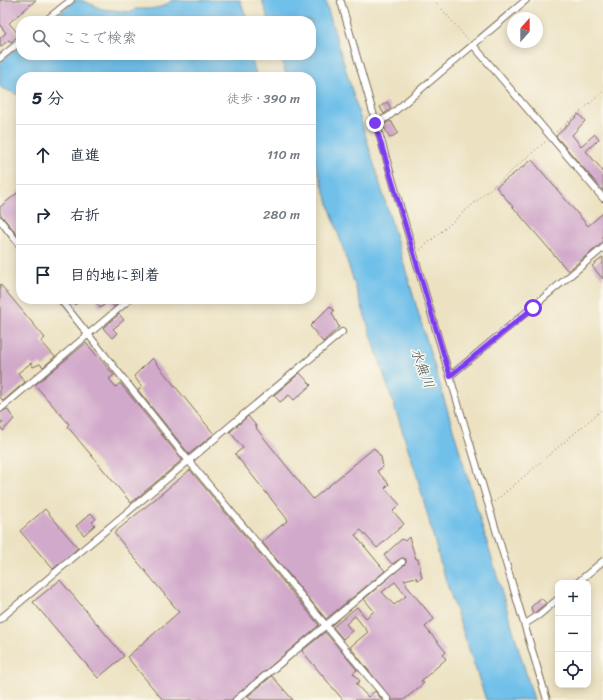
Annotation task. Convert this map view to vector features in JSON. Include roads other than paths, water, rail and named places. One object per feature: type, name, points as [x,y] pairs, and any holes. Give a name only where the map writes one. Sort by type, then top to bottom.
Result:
[{"type":"street","points":[[51,16],[71,0]]},
{"type":"street","points":[[375,123],[388,118],[526,0]]},
{"type":"street","points":[[341,2],[375,123],[547,700]]},
{"type":"street","points":[[0,58],[16,45]]},
{"type":"street","points":[[473,45],[603,198]]},
{"type":"street","points":[[0,220],[16,241]]},
{"type":"street","points":[[450,376],[603,248]]},
{"type":"street","points":[[64,304],[188,460],[388,700]]},
{"type":"street","points":[[0,409],[124,304]]},
{"type":"street","points":[[0,619],[342,332]]},
{"type":"street","points":[[581,580],[603,561]]},
{"type":"street","points":[[236,700],[402,562]]},
{"type":"street","points":[[524,624],[540,615],[555,602]]},
{"type":"water","points":[[76,0],[81,0],[102,9],[132,12],[135,9],[150,9],[164,6],[172,0],[240,0],[246,16],[56,16]]},
{"type":"water","name":"水無川","points":[[262,0],[325,0],[534,700],[486,700],[442,569],[417,476],[316,165],[316,72],[285,72],[282,60],[316,60],[316,16],[267,16]]},
{"type":"water","points":[[16,49],[16,60],[252,60],[255,72],[16,72],[16,94],[0,87],[0,62]]}]
